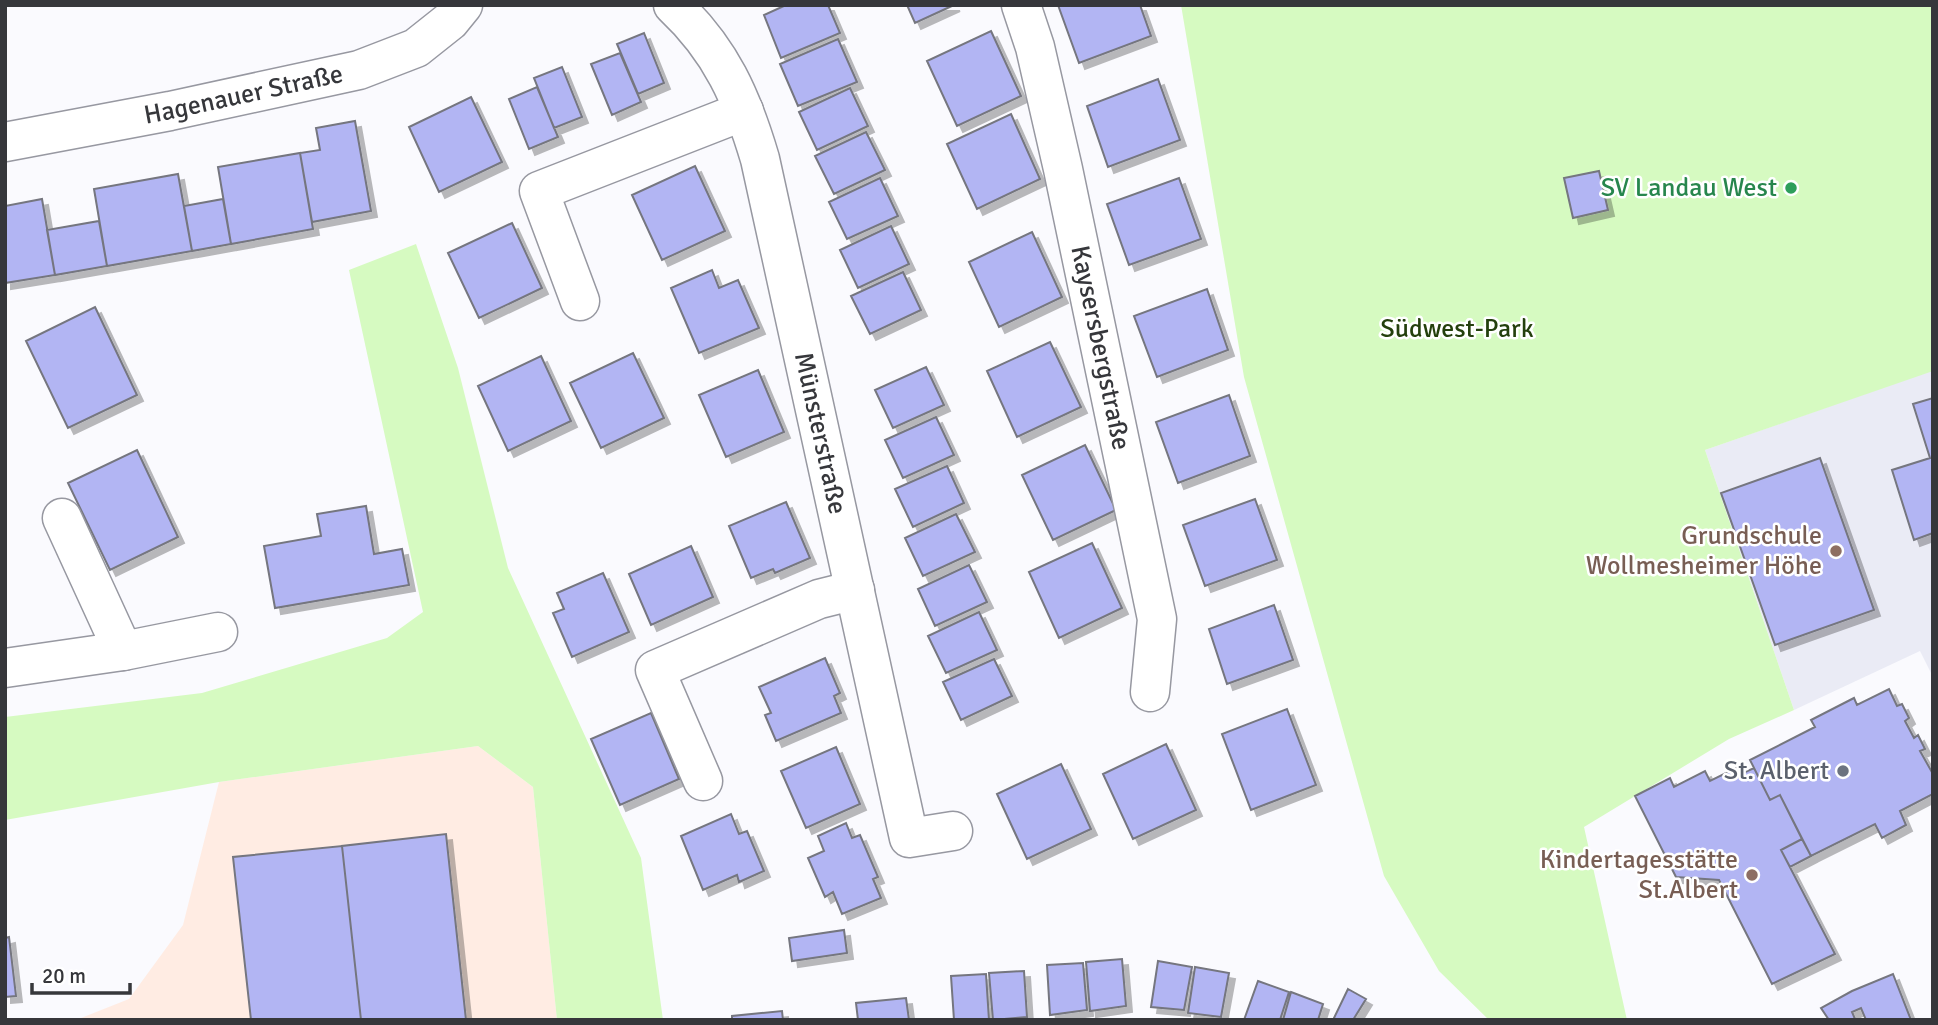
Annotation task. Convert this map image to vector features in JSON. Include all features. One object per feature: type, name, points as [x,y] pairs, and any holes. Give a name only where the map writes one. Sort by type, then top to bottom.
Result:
[{"type":"street","name":"Hagenauer Straße","points":[[5,142],[170,111],[359,70],[416,48],[450,21],[463,5]]},
{"type":"street","name":"Münsterstraße","points":[[673,5],[715,51],[732,82],[760,159],[909,838],[953,831]]},
{"type":"street","name":"Kaysersbergstraße","points":[[1021,5],[1035,47],[1063,169],[1157,619],[1150,692]]},
{"type":"street","points":[[580,300],[538,191],[744,111]]},
{"type":"street","points":[[62,519],[123,651]]},
{"type":"street","points":[[703,780],[655,670],[819,599],[855,590]]},
{"type":"street","points":[[5,668],[123,651],[218,632]]},
{"type":"shaded area","name":"Grundschule Wollmesheimer Höhe","points":[[1933,370],[1933,677],[1920,651],[1794,710],[1705,450]]},
{"type":"shaded area","points":[[478,746],[533,787],[557,1020],[76,1020],[129,999],[183,925],[219,782]]},
{"type":"green space","name":"Südwest-Park","points":[[1181,5],[1933,5],[1933,371],[1705,450],[1794,710],[1729,739],[1584,827],[1627,1020],[1489,1020],[1439,971],[1384,876],[1244,377]]},
{"type":"green space","points":[[416,244],[458,368],[508,568],[641,858],[663,1020],[557,1020],[533,787],[478,746],[219,782],[5,820],[5,717],[202,693],[387,638],[423,612],[349,270]]},
{"type":"building","points":[[786,5],[828,5],[840,33],[781,58],[764,15]]},
{"type":"building","points":[[907,5],[954,5],[915,23]]},
{"type":"building","points":[[1058,5],[1140,5],[1151,36],[1079,63]]},
{"type":"building","points":[[991,31],[1021,96],[957,126],[927,61]]},
{"type":"building","points":[[644,33],[664,83],[638,94],[617,44]]},
{"type":"building","points":[[838,39],[857,82],[798,106],[780,64]]},
{"type":"building","points":[[620,53],[641,102],[612,115],[591,64]]},
{"type":"building","points":[[562,67],[582,117],[554,128],[534,78]]},
{"type":"building","points":[[1158,79],[1180,140],[1108,167],[1087,106]]},
{"type":"building","points":[[537,87],[558,137],[529,149],[509,99]]},
{"type":"building","points":[[850,88],[868,126],[817,150],[799,112]]},
{"type":"building","points":[[471,97],[502,162],[439,192],[409,127]]},
{"type":"building","points":[[1011,114],[1040,179],[977,209],[947,144]]},
{"type":"building","points":[[355,121],[371,211],[312,222],[300,153],[320,150],[316,128]]},
{"type":"building","points":[[866,132],[885,170],[834,194],[815,156]]},
{"type":"building","points":[[300,153],[313,229],[231,244],[218,167]]},
{"type":"building","points":[[695,166],[725,231],[662,260],[632,195]]},
{"type":"building","points":[[1599,171],[1608,210],[1573,218],[1564,178]]},
{"type":"building","points":[[178,174],[192,251],[107,266],[94,189]]},
{"type":"building","points":[[880,178],[898,216],[847,239],[829,202]]},
{"type":"building","points":[[1179,178],[1201,239],[1129,265],[1107,204]]},
{"type":"building","points":[[42,199],[55,275],[5,283],[5,206]]},
{"type":"building","points":[[223,199],[231,244],[192,251],[184,206]]},
{"type":"building","points":[[99,221],[107,266],[55,275],[47,230]]},
{"type":"building","points":[[512,223],[542,288],[479,318],[448,253]]},
{"type":"building","points":[[891,226],[909,264],[858,288],[840,250]]},
{"type":"building","points":[[1032,232],[1062,297],[999,327],[969,262]]},
{"type":"building","points":[[712,270],[719,288],[738,280],[759,328],[699,353],[671,288]]},
{"type":"building","points":[[903,272],[921,310],[870,334],[851,296]]},
{"type":"building","points":[[1207,289],[1228,350],[1157,377],[1134,316]]},
{"type":"building","points":[[95,307],[137,395],[68,428],[26,341]]},
{"type":"building","points":[[1050,342],[1081,407],[1017,437],[987,371]]},
{"type":"building","points":[[633,353],[664,418],[601,448],[570,383]]},
{"type":"building","points":[[541,356],[571,421],[508,451],[478,386]]},
{"type":"building","points":[[926,367],[944,405],[893,428],[875,390]]},
{"type":"building","points":[[758,370],[784,432],[726,457],[699,395]]},
{"type":"building","points":[[1229,395],[1250,456],[1178,483],[1156,422]]},
{"type":"building","points":[[1933,398],[1933,533],[1914,540],[1892,470],[1930,458],[1913,404]]},
{"type":"building","points":[[936,417],[954,455],[903,478],[885,440]]},
{"type":"building","points":[[1085,445],[1116,510],[1053,540],[1022,475]]},
{"type":"building","points":[[137,450],[178,537],[110,570],[68,483]]},
{"type":"building","points":[[1820,458],[1874,610],[1775,645],[1721,493]]},
{"type":"building","points":[[947,466],[964,503],[913,527],[895,489]]},
{"type":"building","points":[[1255,499],[1277,560],[1205,586],[1183,525]]},
{"type":"building","points":[[786,502],[810,558],[775,573],[773,569],[751,578],[729,526]]},
{"type":"building","points":[[366,506],[374,554],[402,549],[409,585],[275,608],[264,546],[321,536],[317,514]]},
{"type":"building","points":[[956,514],[975,552],[923,576],[905,538]]},
{"type":"building","points":[[1092,543],[1122,608],[1059,638],[1029,572]]},
{"type":"building","points":[[691,546],[713,597],[651,625],[629,574]]},
{"type":"building","points":[[969,565],[987,602],[935,626],[918,589]]},
{"type":"building","points":[[603,573],[629,632],[572,657],[553,613],[564,609],[557,593]]},
{"type":"building","points":[[1274,605],[1293,660],[1227,684],[1209,629]]},
{"type":"building","points":[[979,612],[997,650],[946,673],[928,636]]},
{"type":"building","points":[[825,658],[840,693],[834,696],[841,713],[776,741],[765,715],[771,713],[759,687]]},
{"type":"building","points":[[994,659],[1012,696],[961,720],[943,682]]},
{"type":"building","name":"St. Albert","points":[[1889,689],[1897,706],[1902,704],[1909,718],[1905,721],[1914,738],[1918,735],[1925,749],[1920,751],[1933,774],[1933,794],[1900,811],[1906,825],[1882,838],[1875,824],[1811,856],[1780,795],[1770,800],[1750,760],[1815,727],[1811,720],[1854,698],[1857,705]]},
{"type":"building","points":[[1287,709],[1316,785],[1251,810],[1222,734]]},
{"type":"building","points":[[651,713],[679,779],[620,805],[591,739]]},
{"type":"building","points":[[1166,744],[1196,810],[1133,839],[1103,774]]},
{"type":"building","points":[[836,747],[860,804],[806,828],[781,771]]},
{"type":"building","points":[[1061,764],[1091,829],[1027,859],[997,794]]},
{"type":"building","points":[[1736,768],[1739,775],[1754,768],[1770,800],[1780,795],[1802,839],[1781,850],[1835,954],[1772,984],[1719,880],[1676,877],[1635,796],[1670,778],[1674,787],[1705,771],[1710,781]]},
{"type":"building","points":[[731,814],[739,834],[747,831],[764,871],[739,882],[737,875],[703,890],[681,836]]},
{"type":"building","points":[[846,823],[852,838],[860,835],[878,877],[873,879],[881,898],[842,914],[833,892],[825,897],[808,858],[824,851],[818,836]]},
{"type":"building","points":[[446,834],[466,1020],[361,1020],[342,846]]},
{"type":"building","points":[[1802,839],[1811,856],[1790,867],[1781,850]]},
{"type":"building","points":[[342,846],[361,1020],[251,1020],[233,857]]},
{"type":"building","points":[[844,930],[847,953],[792,961],[789,938]]},
{"type":"building","points":[[9,937],[16,996],[5,997],[5,938]]},
{"type":"building","points":[[1122,959],[1126,1006],[1090,1011],[1086,962]]},
{"type":"building","points":[[1158,961],[1192,967],[1184,1010],[1151,1007]]},
{"type":"building","points":[[1083,963],[1087,1010],[1050,1015],[1047,965]]},
{"type":"building","points":[[1195,967],[1229,973],[1221,1017],[1188,1013]]},
{"type":"building","points":[[1024,971],[1027,1017],[993,1020],[989,973]]},
{"type":"building","points":[[986,974],[989,1020],[954,1020],[951,976]]},
{"type":"building","points":[[1893,974],[1911,1020],[1866,1020],[1861,1008],[1852,1012],[1855,1019],[1829,1020],[1821,1008],[1852,991]]},
{"type":"building","points":[[1258,981],[1289,992],[1280,1020],[1244,1020]]},
{"type":"building","points":[[1348,989],[1366,999],[1353,1020],[1337,1020],[1334,1018]]},
{"type":"building","points":[[1291,992],[1323,1004],[1318,1020],[1283,1020]]},
{"type":"building","points":[[906,998],[909,1020],[858,1020],[856,1003]]},
{"type":"building","points":[[782,1011],[783,1020],[732,1020],[732,1016]]},
{"type":"place","name":"SV Landau West","points":[[1791,188]]},
{"type":"place","name":"Grundschule Wollmesheimer Höhe","points":[[1836,551]]},
{"type":"place","name":"St. Albert","points":[[1843,771]]},
{"type":"place","name":"Kindertagesstätte St.Albert","points":[[1752,875]]}]
